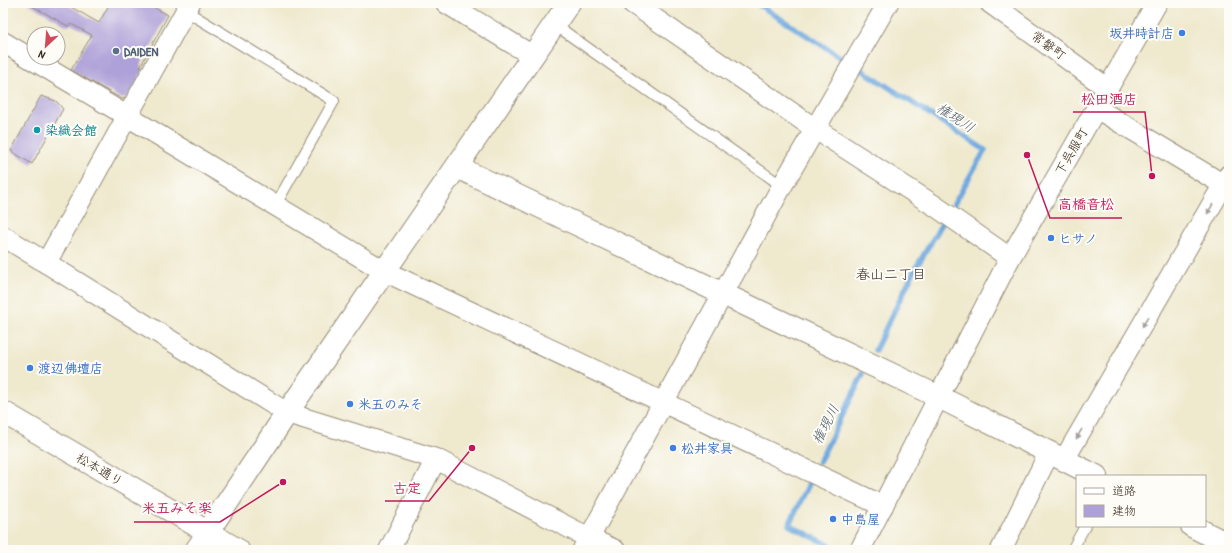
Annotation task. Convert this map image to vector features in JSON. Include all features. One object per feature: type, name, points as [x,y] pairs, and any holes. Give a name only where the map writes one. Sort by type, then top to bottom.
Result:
[{"type":"street","points":[[446,3],[533,56]]},
{"type":"street","points":[[201,542],[384,271],[569,3]]},
{"type":"street","points":[[632,3],[814,128],[935,206],[1010,258]]},
{"type":"street","points":[[585,544],[814,128],[888,3]]},
{"type":"street","name":"常磐町","points":[[990,3],[1107,88]]},
{"type":"street","name":"下呉服町","points":[[860,550],[1010,258],[1156,3]]},
{"type":"street","points":[[46,263],[188,7]]},
{"type":"street","points":[[3,42],[384,271],[883,506]]},
{"type":"street","points":[[1000,550],[1227,183],[1096,108]]},
{"type":"street","points":[[457,167],[939,397],[1094,475]]},
{"type":"street","points":[[3,236],[288,413],[436,459],[585,544],[615,550]]},
{"type":"street","name":"松本通り","points":[[3,412],[201,542],[238,550]]},
{"type":"street","points":[[389,550],[436,459]]},
{"type":"street","points":[[1194,527],[1229,545]]},
{"type":"lane","points":[[188,7],[334,101],[275,206]]},
{"type":"lane","points":[[554,24],[782,186]]},
{"type":"lane","points":[[1072,550],[1084,527]]},
{"type":"building","name":"DAIDEN","points":[[27,3],[64,3],[99,23],[110,3],[146,3],[168,15],[140,67],[144,69],[129,97],[122,99],[71,70],[92,35],[71,24],[68,26]]},
{"type":"building","name":"染織会館","points":[[41,96],[56,101],[63,109],[32,164],[11,151]]},
{"type":"waterway","name":"権現川","points":[[756,3],[842,58]]},
{"type":"waterway","name":"権現川","points":[[862,70],[985,150],[954,204]]},
{"type":"waterway","name":"権現川","points":[[875,350],[913,273],[943,222]]},
{"type":"waterway","name":"権現川","points":[[819,462],[863,374]]},
{"type":"waterway","name":"権現川","points":[[810,482],[789,525],[839,550]]},
{"type":"place","name":"坂井時計店","points":[[1182,33]]},
{"type":"place","name":"DAIDEN","points":[[116,51]]},
{"type":"place","name":"染織会館","points":[[37,130]]},
{"type":"place","name":"高橋音松","points":[[1027,155]]},
{"type":"place","name":"松田酒店","points":[[1152,176]]},
{"type":"place","name":"ヒサノ","points":[[1051,238]]},
{"type":"place","name":"渡辺佛壇店","points":[[30,368]]},
{"type":"place","name":"米五のみそ","points":[[350,404]]},
{"type":"place","name":"古定","points":[[472,448]]},
{"type":"place","name":"松井家具","points":[[673,448]]},
{"type":"place","name":"米五みそ楽","points":[[283,482]]},
{"type":"place","name":"中島屋","points":[[833,519]]},
{"type":"district","name":"春山二丁目","points":[[891,273]]}]
